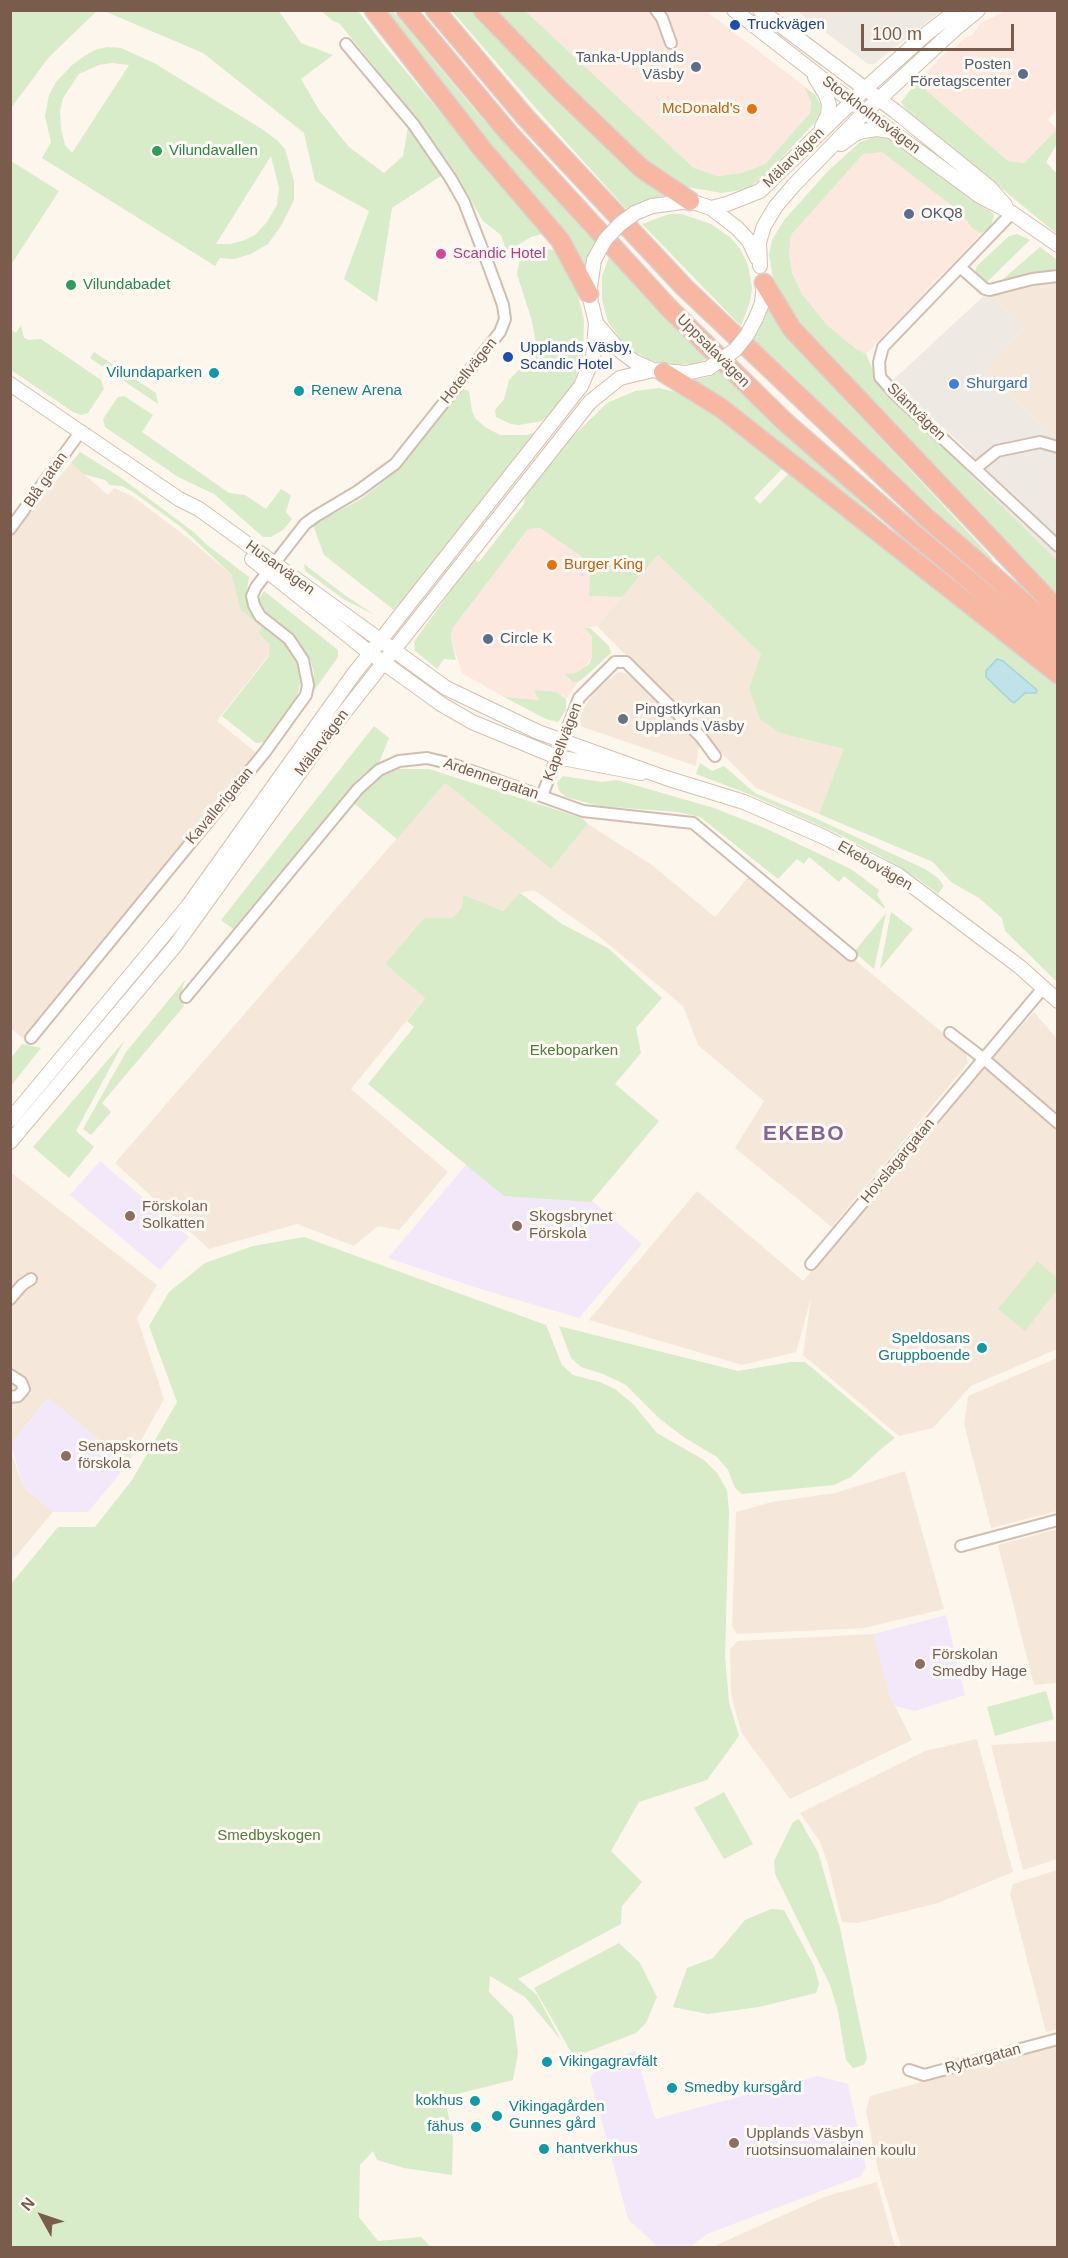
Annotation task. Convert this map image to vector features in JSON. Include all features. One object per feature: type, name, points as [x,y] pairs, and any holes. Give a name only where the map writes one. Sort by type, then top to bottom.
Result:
[{"type":"highway","points":[[374,10],[483,150],[560,240],[589,294]]},
{"type":"highway","name":"Uppsalavägen","points":[[406,10],[507,131],[669,308],[785,422],[908,529],[1058,654]]},
{"type":"highway","name":"Uppsalavägen","points":[[435,10],[526,118],[684,287],[927,518],[1058,632]]},
{"type":"highway","points":[[483,10],[559,89],[641,168],[690,201]]},
{"type":"highway","points":[[762,274],[792,329],[1058,610]]},
{"type":"highway","points":[[658,371],[721,408],[1058,674]]},
{"type":"main road","name":"Stockholmsvägen","points":[[734,10],[865,112],[980,196],[1012,213],[1058,246]]},
{"type":"main road","name":"Stockholmsvägen","points":[[760,10],[866,88],[989,187],[1012,213]]},
{"type":"main road","name":"Mälarvägen","points":[[711,208],[760,191],[866,88],[925,35],[957,10]]},
{"type":"main road","name":"Mälarvägen","points":[[762,274],[759,242],[764,226],[776,206],[865,112],[978,10]]},
{"type":"main road","points":[[803,150],[822,127],[828,115],[826,95],[808,68]]},
{"type":"main road","name":"Mälarvägen","points":[[823,154],[863,131],[877,129],[892,131]]},
{"type":"main road","points":[[690,201],[711,208],[737,228],[749,241],[762,274],[762,303],[747,335],[735,350],[709,368],[686,373],[658,371],[635,362],[619,350],[596,324],[589,294],[594,260],[605,240],[620,224],[635,213],[652,206],[690,201]]},
{"type":"main road","name":"Mälarvägen","points":[[10,1120],[188,906],[370,653],[581,386],[593,357],[596,324]]},
{"type":"main road","name":"Mälarvägen","points":[[10,1142],[187,930],[328,733],[590,402],[620,378],[658,371]]},
{"type":"main road","name":"Husarvägen","points":[[10,384],[180,499],[199,509],[384,663]]},
{"type":"main road","name":"Husarvägen","points":[[270,567],[395,648]]},
{"type":"main road","name":"Ekebovägen","points":[[395,648],[446,688],[488,709],[562,741],[624,761],[666,778],[744,802],[824,837],[898,875],[1044,987],[1058,1001]]},
{"type":"main road","name":"Ekebovägen","points":[[384,663],[441,704],[472,722],[557,757],[666,778]]},
{"type":"street","points":[[663,13],[671,42]]},
{"type":"street","name":"Hotellvägen","points":[[270,567],[305,524],[358,491],[395,464],[500,333],[505,319],[503,305],[488,264],[464,202],[451,179],[414,125],[346,44]]},
{"type":"street","name":"Släntvägen","points":[[1012,213],[883,347],[879,362],[880,377],[895,394],[1058,546]]},
{"type":"street","points":[[960,267],[985,290],[1032,279],[1058,276]]},
{"type":"street","name":"Blå gatan","points":[[10,529],[81,431]]},
{"type":"street","points":[[976,468],[997,451],[1040,442],[1058,447]]},
{"type":"street","name":"Kavallerigatan","points":[[31,1038],[265,752],[306,695],[308,685],[303,660],[289,639],[260,616],[254,605],[252,596],[255,587],[270,567]]},
{"type":"street","name":"Kapellvägen","points":[[542,796],[579,698],[615,662],[626,662],[700,737],[715,756]]},
{"type":"street","name":"Ardennergatan","points":[[186,996],[346,804],[379,771],[399,761],[427,758],[452,764],[583,811],[693,822],[851,955]]},
{"type":"street","name":"Hovslagargatan","points":[[811,1264],[1044,987]]},
{"type":"street","points":[[950,1033],[1058,1123]]},
{"type":"street","points":[[10,1299],[22,1285],[31,1279]]},
{"type":"street","points":[[10,1376],[21,1382],[24,1389],[18,1396],[10,1397]]},
{"type":"street","points":[[961,1546],[1058,1520]]},
{"type":"street","name":"Ryttargatan","points":[[909,2070],[924,2075],[1058,2039]]},
{"type":"shaded area","points":[[524,11],[706,11],[804,86],[811,102],[810,113],[765,164],[742,173],[718,176],[694,168]]},
{"type":"shaded area","points":[[797,11],[941,11],[874,64],[868,64]]},
{"type":"shaded area","points":[[1005,11],[1057,11],[1057,109],[1048,120],[1057,129],[1024,163],[1008,161],[917,82],[948,50],[952,51],[965,37],[971,36],[981,23]]},
{"type":"shaded area","points":[[882,151],[960,212],[972,228],[981,234],[866,354],[856,349],[827,325],[802,294],[792,273],[789,254],[791,235],[821,200],[863,154]]},
{"type":"shaded area","points":[[1057,279],[1057,439],[985,371],[1025,326],[987,293]]},
{"type":"shaded area","points":[[987,293],[1025,326],[985,371],[1057,439],[1057,560],[970,475],[971,453],[892,381]]},
{"type":"shaded area","points":[[71,463],[108,495],[114,488],[132,496],[188,538],[239,581],[246,609],[282,638],[217,721],[264,759],[30,1044],[10,1028],[10,536]]},
{"type":"shaded area","points":[[540,528],[582,557],[590,568],[589,596],[622,597],[597,626],[586,628],[593,640],[592,657],[584,668],[568,679],[578,682],[566,699],[563,695],[535,690],[539,700],[504,697],[462,673],[451,638],[452,629],[528,529]]},
{"type":"shaded area","points":[[658,555],[761,654],[749,688],[780,733],[845,749],[819,814],[756,788],[597,626]]},
{"type":"shaded area","points":[[618,672],[629,674],[699,744],[696,766],[580,726],[581,712],[594,692]]},
{"type":"shaded area","points":[[445,783],[551,869],[588,824],[652,865],[715,917],[751,874],[966,1052],[968,1063],[832,1227],[735,1148],[764,1101],[698,1045],[683,1006],[596,934],[534,890],[520,893],[503,911],[463,896],[462,907],[452,918],[424,918],[385,964],[425,998],[351,1089],[448,1172],[399,1230],[378,1226],[354,1246],[297,1224],[209,1249],[115,1163]]},
{"type":"shaded area","points":[[1034,1012],[1057,1039],[1057,1349],[971,1386],[933,1428],[899,1436],[803,1355],[811,1298],[796,1352],[742,1365],[589,1320],[697,1191],[803,1281],[982,1069]]},
{"type":"shaded area","name":"Förskolan Solkatten","points":[[100,1161],[189,1237],[160,1270],[70,1195]]},
{"type":"shaded area","name":"Skogsbrynet Förskola","points":[[469,1161],[569,1181],[642,1244],[579,1318],[474,1287],[388,1258]]},
{"type":"shaded area","points":[[13,1174],[157,1285],[137,1318],[164,1399],[128,1464],[48,1398],[11,1444],[10,1176]]},
{"type":"shaded area","points":[[1057,1358],[1057,1511],[991,1528],[964,1424],[968,1396]]},
{"type":"shaded area","name":"Senapskornets förskola","points":[[48,1398],[128,1464],[88,1512],[53,1512],[23,1486],[11,1444]]},
{"type":"shaded area","points":[[10,1449],[23,1486],[53,1512],[11,1562]]},
{"type":"shaded area","points":[[905,1471],[944,1609],[864,1628],[737,1634],[732,1626],[736,1512],[772,1502],[835,1493]]},
{"type":"shaded area","points":[[1057,1529],[1057,1683],[1034,1685],[998,1545]]},
{"type":"shaded area","name":"Förskolan Smedby Hage","points":[[946,1615],[965,1695],[915,1711],[895,1706],[889,1694],[874,1634]]},
{"type":"shaded area","points":[[874,1634],[889,1694],[912,1740],[790,1799],[741,1732],[731,1694],[730,1649],[738,1641]]},
{"type":"shaded area","points":[[977,1739],[1013,1872],[938,1903],[858,1923],[842,1922],[827,1861],[819,1840],[800,1813],[925,1751]]},
{"type":"shaded area","points":[[1057,1741],[1057,1859],[1023,1870],[991,1745]]},
{"type":"shaded area","points":[[1057,1870],[1057,2029],[1046,2032],[1010,1894],[1013,1884]]},
{"type":"shaded area","points":[[1057,2045],[1057,2247],[901,2247],[878,2170],[866,2111],[870,2096]]},
{"type":"shaded area","name":"Upplands Väsbyn ruotsinsuomalainen koulu","points":[[635,2051],[655,2119],[818,2076],[848,2084],[866,2167],[861,2176],[707,2234],[689,2247],[658,2247],[628,2219],[590,2078],[600,2063]]},
{"type":"shaded area","points":[[877,2182],[895,2247],[712,2247],[824,2197]]},
{"type":"green space","points":[[11,10],[97,11],[49,57],[11,108]]},
{"type":"green space","points":[[104,11],[279,11],[301,43],[333,55],[301,79],[319,110],[349,147],[384,173],[403,156],[408,127],[444,174],[392,208],[377,302],[344,279],[369,211],[315,181],[304,133],[203,53]]},
{"type":"green space","points":[[321,11],[358,11],[542,234],[506,250],[501,235],[483,221],[455,172],[417,119],[339,23]]},
{"type":"green space","points":[[381,11],[393,11],[474,109],[598,244],[586,272]]},
{"type":"green space","points":[[452,11],[472,11],[628,170],[664,196],[627,210]]},
{"type":"green space","points":[[493,11],[525,11],[694,168],[718,176],[742,173],[765,164],[810,113],[811,102],[804,86],[816,96],[821,106],[819,118],[764,177],[747,189],[722,193],[687,187],[657,169],[562,80]]},
{"type":"green space","points":[[107,47],[121,48],[154,63],[278,141],[285,149],[294,181],[294,200],[281,226],[268,244],[251,254],[234,259],[220,258],[215,266],[42,158],[51,142],[45,116],[49,95],[56,82],[72,65],[95,50]],"holes":[[[112,63],[129,65],[72,153],[65,145],[61,128],[60,111],[63,98],[79,74],[99,65]],[[271,156],[279,188],[277,205],[267,222],[255,235],[245,240],[230,244],[216,244]]]},
{"type":"green space","points":[[917,82],[1008,161],[1024,163],[1057,129],[1057,144],[1046,162],[1057,174],[1057,234],[906,110],[901,102]]},
{"type":"green space","points":[[875,137],[891,139],[986,207],[994,215],[991,226],[981,234],[972,228],[960,212],[882,152],[863,154],[791,235],[789,254],[792,273],[802,294],[827,325],[856,349],[866,354],[882,390],[962,461],[970,475],[1057,560],[1057,597],[797,325],[774,284],[769,255],[772,240],[785,219],[827,172],[860,142]]},
{"type":"green space","points":[[11,161],[59,191],[11,265]]},
{"type":"green space","points":[[669,214],[682,214],[711,224],[731,238],[740,249],[748,265],[752,288],[750,302],[741,326],[642,224]]},
{"type":"green space","points":[[1017,234],[1030,240],[984,285],[977,278],[975,272],[977,266],[1009,236]]},
{"type":"green space","points":[[1040,247],[1057,260],[1057,273],[995,286]]},
{"type":"green space","points":[[549,249],[558,252],[575,283],[584,320],[583,358],[574,383],[553,412],[542,421],[511,424],[496,417],[495,410],[504,399],[509,380],[537,351],[532,321],[517,274],[519,262],[525,255],[535,250]]},
{"type":"green space","points":[[611,252],[713,357],[693,364],[670,365],[648,360],[624,344],[608,322],[602,300],[602,276]]},
{"type":"green space","points":[[767,305],[794,345],[991,557],[995,565],[752,342],[761,326]]},
{"type":"green space","points":[[21,325],[24,338],[41,339],[101,380],[104,389],[88,413],[81,415],[73,412],[11,370],[11,329],[16,333]]},
{"type":"green space","points":[[94,352],[156,393],[158,404],[90,358]]},
{"type":"green space","points":[[722,370],[756,405],[919,556],[692,380],[708,377]]},
{"type":"green space","points":[[659,388],[680,393],[711,409],[782,469],[754,498],[760,504],[790,472],[1057,683],[1057,982],[1005,931],[1002,918],[979,898],[951,882],[933,862],[819,814],[844,749],[780,733],[760,719],[749,688],[761,654],[658,555],[622,597],[589,596],[590,568],[582,557],[540,528],[528,529],[452,629],[451,638],[456,660],[444,659],[437,669],[414,650],[415,640],[474,559],[479,562],[524,504],[526,494],[564,445],[607,403],[635,391]]},
{"type":"green space","points":[[462,389],[469,391],[475,418],[485,427],[500,435],[527,435],[538,431],[538,436],[482,500],[394,610],[324,555],[313,525],[361,499],[397,471]]},
{"type":"green space","points":[[124,396],[153,415],[142,432],[229,493],[245,495],[266,509],[281,489],[291,495],[286,512],[292,519],[283,530],[271,537],[263,537],[214,494],[178,477],[105,427],[103,419],[118,397]]},
{"type":"green space","points":[[80,452],[120,477],[249,577],[246,597],[251,613],[284,641],[300,666],[301,680],[298,693],[291,707],[264,742],[256,743],[222,716],[269,656],[270,645],[259,633],[262,627],[241,610],[232,575],[181,527],[133,492],[122,486],[110,485],[105,480],[83,474],[71,463]]},
{"type":"green space","points":[[304,564],[375,615],[345,600],[305,571]]},
{"type":"green space","points":[[264,591],[338,650],[338,657],[313,692],[314,673],[310,659],[301,644],[260,606],[260,598]]},
{"type":"green space","points":[[585,628],[590,628],[609,646],[611,653],[585,677],[578,682],[572,682],[565,674],[579,671],[589,664],[592,657],[592,637]]},
{"type":"green space","points":[[534,690],[557,692],[566,699],[566,710],[558,722],[546,719],[504,697],[539,700]]},
{"type":"green space","points":[[374,726],[389,738],[379,763],[360,777],[233,929],[221,920]]},
{"type":"green space","points":[[700,763],[712,771],[724,766],[755,793],[925,869],[938,878],[944,886],[938,894],[880,856],[834,832],[746,793],[696,774]]},
{"type":"green space","points":[[399,769],[429,769],[582,818],[588,824],[551,869],[445,783],[397,839],[351,801],[374,780]]},
{"type":"green space","points":[[563,776],[602,782],[617,780],[714,808],[767,829],[851,869],[879,890],[877,895],[885,909],[844,876],[839,882],[809,857],[804,864],[797,859],[778,879],[700,817],[677,812],[599,806],[566,797],[559,791],[557,783]]},
{"type":"green space","name":"Ekeboparken","points":[[520,893],[562,924],[608,948],[662,998],[636,1028],[641,1053],[615,1084],[659,1121],[591,1202],[504,1196],[368,1084],[414,1027],[407,1021],[425,998],[385,964],[424,918],[452,918],[462,907],[463,895],[503,911]]},
{"type":"green space","points":[[891,912],[913,929],[880,969]]},
{"type":"green space","points":[[886,913],[874,969],[854,952]]},
{"type":"green space","points":[[185,980],[180,997],[184,1006],[102,1103],[111,1112],[91,1135],[83,1129],[126,1052]]},
{"type":"green space","points":[[125,1040],[76,1131],[94,1147],[69,1178],[33,1147]]},
{"type":"green space","points":[[22,1044],[41,1048],[11,1086],[11,1058]]},
{"type":"green space","name":"Smedbyskogen","points":[[304,1237],[546,1325],[562,1365],[573,1375],[600,1382],[615,1389],[633,1404],[657,1433],[704,1460],[717,1473],[727,1490],[729,1511],[725,1657],[729,1702],[739,1736],[707,1780],[639,1802],[611,1851],[642,1882],[622,1906],[621,1924],[518,1979],[537,1995],[561,2040],[525,1997],[490,1976],[489,1992],[513,2016],[518,2053],[513,2080],[445,2097],[453,2139],[452,2175],[404,2168],[377,2160],[373,2151],[360,2165],[359,2217],[378,2241],[421,2237],[431,2247],[11,2247],[11,1584],[58,1527],[95,1527],[132,1480],[177,1402],[149,1326],[169,1292],[205,1263],[253,1246]]},
{"type":"green space","points":[[1037,1261],[1057,1278],[1057,1290],[1025,1331],[998,1309]]},
{"type":"green space","points":[[559,1326],[738,1371],[791,1362],[805,1362],[895,1438],[851,1477],[834,1485],[742,1494],[735,1488],[728,1470],[717,1457],[685,1438],[660,1419],[626,1385],[581,1367],[571,1358]]},
{"type":"green space","points":[[1046,1691],[1054,1719],[995,1736],[987,1707]]},
{"type":"green space","points":[[724,1792],[753,1844],[724,1859],[694,1808]]},
{"type":"green space","points":[[799,1819],[818,1852],[840,1928],[867,2058],[864,2065],[853,2068],[846,2060],[838,2011],[830,1985],[775,1874],[774,1861],[793,1822]]},
{"type":"green space","points":[[771,1909],[784,1910],[814,1966],[819,1984],[816,1993],[759,2007],[708,2014],[673,2007],[687,1968],[713,1958],[745,1920]]},
{"type":"green space","points":[[619,1943],[640,1963],[657,1997],[646,2023],[636,2033],[574,2057],[534,1988]]},
{"type":"water","points":[[997,659],[1003,661],[1037,690],[1036,693],[1025,693],[1014,703],[1011,701],[986,677],[986,671]]},
{"type":"place","name":"Truckvägen","points":[[735,25]]},
{"type":"place","name":"Tanka-Upplands Väsby","points":[[696,67]]},
{"type":"place","name":"Posten Företagscenter","points":[[1023,74]]},
{"type":"place","name":"McDonald's","points":[[752,109]]},
{"type":"place","name":"Vilundavallen","points":[[157,151]]},
{"type":"place","name":"OKQ8","points":[[909,214]]},
{"type":"place","name":"Scandic Hotel","points":[[441,254]]},
{"type":"place","name":"Vilundabadet","points":[[71,285]]},
{"type":"place","name":"Upplands Väsby, Scandic Hotel","points":[[508,357]]},
{"type":"place","name":"Vilundaparken","points":[[214,373]]},
{"type":"place","name":"Shurgard","points":[[954,384]]},
{"type":"place","name":"Renew Arena","points":[[299,391]]},
{"type":"place","name":"Burger King","points":[[552,565]]},
{"type":"place","name":"Circle K","points":[[488,639]]},
{"type":"place","name":"Pingstkyrkan Upplands Väsby","points":[[623,719]]},
{"type":"place","name":"Förskolan Solkatten","points":[[130,1216]]},
{"type":"place","name":"Skogsbrynet Förskola","points":[[517,1226]]},
{"type":"place","name":"Speldosans Gruppboende","points":[[982,1348]]},
{"type":"place","name":"Senapskornets förskola","points":[[66,1456]]},
{"type":"place","name":"Förskolan Smedby Hage","points":[[920,1664]]},
{"type":"place","name":"Vikingagravfält","points":[[547,2062]]},
{"type":"place","name":"Smedby kursgård","points":[[672,2088]]},
{"type":"place","name":"kokhus","points":[[475,2101]]},
{"type":"place","name":"Vikingagården Gunnes gård","points":[[497,2116]]},
{"type":"place","name":"fähus","points":[[476,2127]]},
{"type":"place","name":"Upplands Väsbyn ruotsinsuomalainen koulu","points":[[734,2143]]},
{"type":"place","name":"hantverkhus","points":[[544,2149]]},
{"type":"district","name":"EKEBO","points":[[804,1134]]}]
